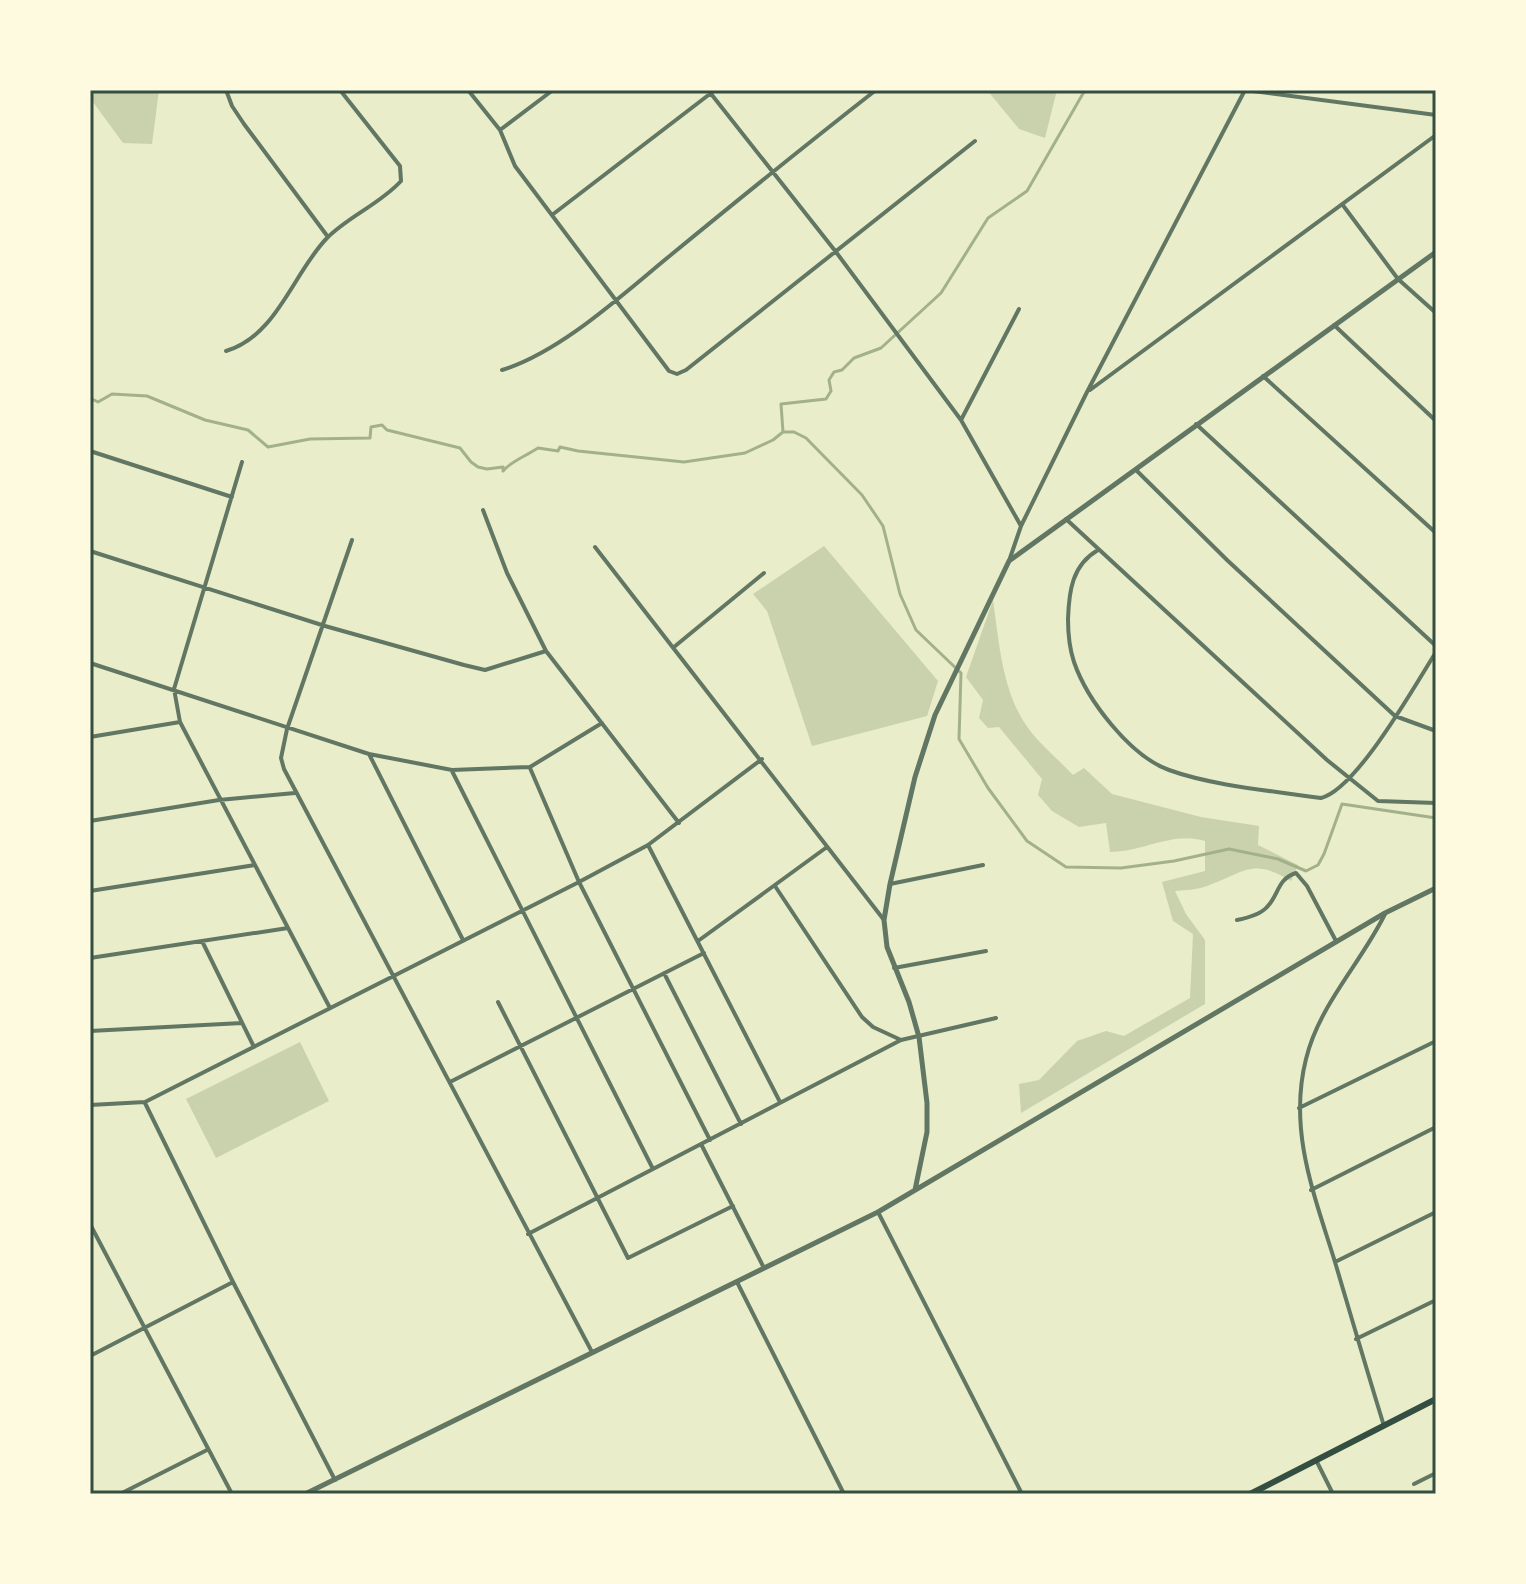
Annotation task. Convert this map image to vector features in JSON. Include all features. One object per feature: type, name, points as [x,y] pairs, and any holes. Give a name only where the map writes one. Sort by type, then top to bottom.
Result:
[{"type":"main road","points":[[1250,1494],[1436,1399]]},
{"type":"street","points":[[226,90],[244,124],[328,237]]},
{"type":"street","points":[[226,351],[251,338],[264,324],[328,237],[392,191],[401,181],[400,166],[340,90]]},
{"type":"street","points":[[468,90],[500,130],[515,166],[614,301],[669,371],[677,374],[975,141]]},
{"type":"street","points":[[500,130],[553,90]]},
{"type":"street","points":[[502,370],[524,364],[547,350],[614,301],[876,90]]},
{"type":"street","points":[[915,1191],[927,1132],[927,1103],[919,1037],[887,947],[884,920],[915,777],[935,715],[1009,561],[1021,526],[1087,392],[1245,90],[1436,115]]},
{"type":"street","points":[[552,215],[711,91],[961,420],[1021,526]]},
{"type":"street","points":[[1087,392],[1436,135]]},
{"type":"street","points":[[1342,204],[1398,279],[1436,313]]},
{"type":"street","points":[[1009,561],[1436,252]]},
{"type":"street","points":[[961,420],[1019,309]]},
{"type":"street","points":[[1334,325],[1436,421]]},
{"type":"street","points":[[1263,376],[1436,533]]},
{"type":"street","points":[[1098,550],[1085,558],[1074,572],[1068,639],[1074,662],[1087,689],[1110,722],[1129,742],[1166,769],[1190,777],[1321,798],[1337,791],[1351,778],[1395,716],[1436,649],[1196,424]]},
{"type":"street","points":[[90,451],[232,497]]},
{"type":"street","points":[[242,462],[174,689],[180,722],[330,1008]]},
{"type":"street","points":[[1134,468],[1227,560],[1395,716],[1436,731]]},
{"type":"street","points":[[483,510],[507,573],[546,651],[679,823]]},
{"type":"street","points":[[1066,519],[1378,801],[1436,803]]},
{"type":"street","points":[[352,540],[325,626],[287,729],[281,758],[295,793],[593,1354]]},
{"type":"street","points":[[595,547],[884,920]]},
{"type":"street","points":[[90,551],[325,626],[485,670],[546,651]]},
{"type":"street","points":[[674,647],[764,573]]},
{"type":"street","points":[[90,663],[369,754],[452,770],[530,767],[602,723]]},
{"type":"street","points":[[90,737],[180,722]]},
{"type":"street","points":[[369,754],[463,940]]},
{"type":"street","points":[[90,1105],[145,1102],[579,882],[648,845],[762,759]]},
{"type":"street","points":[[530,767],[579,882],[710,1140]]},
{"type":"street","points":[[452,770],[653,1169]]},
{"type":"street","points":[[90,821],[219,800],[295,793]]},
{"type":"street","points":[[648,845],[781,1103]]},
{"type":"street","points":[[698,941],[827,847]]},
{"type":"street","points":[[90,891],[255,865]]},
{"type":"street","points":[[890,884],[983,865]]},
{"type":"street","points":[[1237,920],[1251,917],[1267,908],[1279,885],[1287,876],[1296,873],[1307,886],[1336,941]]},
{"type":"street","points":[[775,886],[862,1017],[873,1027],[901,1040]]},
{"type":"street","points":[[305,1494],[878,1212],[1336,941],[1436,888]]},
{"type":"street","points":[[1384,1426],[1311,1190],[1299,1108],[1306,1059],[1316,1028],[1385,913]]},
{"type":"street","points":[[90,958],[288,928]]},
{"type":"street","points":[[202,941],[254,1048]]},
{"type":"street","points":[[894,968],[986,951]]},
{"type":"street","points":[[449,1083],[704,953]]},
{"type":"street","points":[[664,973],[741,1124]]},
{"type":"street","points":[[498,1002],[628,1258],[733,1206]]},
{"type":"street","points":[[528,1234],[901,1040],[996,1018]]},
{"type":"street","points":[[90,1031],[242,1023]]},
{"type":"street","points":[[1299,1108],[1436,1041]]},
{"type":"street","points":[[145,1102],[335,1480]]},
{"type":"street","points":[[1311,1190],[1436,1127]]},
{"type":"street","points":[[701,1144],[764,1268]]},
{"type":"street","points":[[878,1212],[1022,1494]]},
{"type":"street","points":[[1335,1262],[1436,1212]]},
{"type":"street","points":[[90,1224],[232,1494]]},
{"type":"street","points":[[90,1356],[233,1282]]},
{"type":"street","points":[[737,1282],[844,1494]]},
{"type":"street","points":[[1356,1339],[1436,1300]]},
{"type":"street","points":[[120,1494],[207,1450]]},
{"type":"street","points":[[1315,1459],[1333,1494]]},
{"type":"street","points":[[1414,1484],[1436,1473]]},
{"type":"green space","points":[[90,90],[159,90],[152,144],[123,143],[90,98]]},
{"type":"green space","points":[[987,90],[1057,90],[1045,138],[1019,129]]},
{"type":"green space","points":[[824,546],[938,681],[927,716],[812,746],[767,611],[753,594]]},
{"type":"green space","points":[[993,600],[1003,665],[1018,711],[1036,738],[1073,775],[1084,768],[1112,794],[1201,817],[1259,826],[1258,845],[1298,865],[1291,881],[1257,869],[1240,872],[1203,887],[1175,891],[1186,914],[1205,940],[1205,1004],[1021,1113],[1019,1084],[1039,1080],[1077,1041],[1106,1031],[1124,1036],[1190,998],[1193,934],[1173,921],[1162,882],[1205,871],[1205,841],[1181,838],[1110,852],[1106,823],[1079,827],[1052,811],[1038,795],[1042,779],[999,727],[988,728],[979,718],[983,700],[966,677]]},
{"type":"green space","points":[[300,1042],[329,1101],[216,1158],[186,1099]]},
{"type":"waterway","points":[[90,398],[98,402],[112,394],[147,396],[205,420],[248,430],[268,447],[310,439],[370,438],[371,427],[382,425],[387,430],[460,448],[478,467],[503,467],[503,471],[538,448],[558,451],[560,447],[684,462],[745,453],[783,432],[781,404],[826,399],[831,391],[829,380],[834,372],[842,370],[854,358],[881,348],[941,293],[988,218],[1027,191],[1085,90]]},
{"type":"waterway","points":[[785,432],[794,432],[806,438],[862,495],[883,526],[900,594],[916,630],[961,673],[959,739],[988,788],[1027,841],[1066,867],[1121,868],[1229,849],[1278,859],[1306,871],[1318,865],[1324,854],[1342,804],[1436,818]]}]
